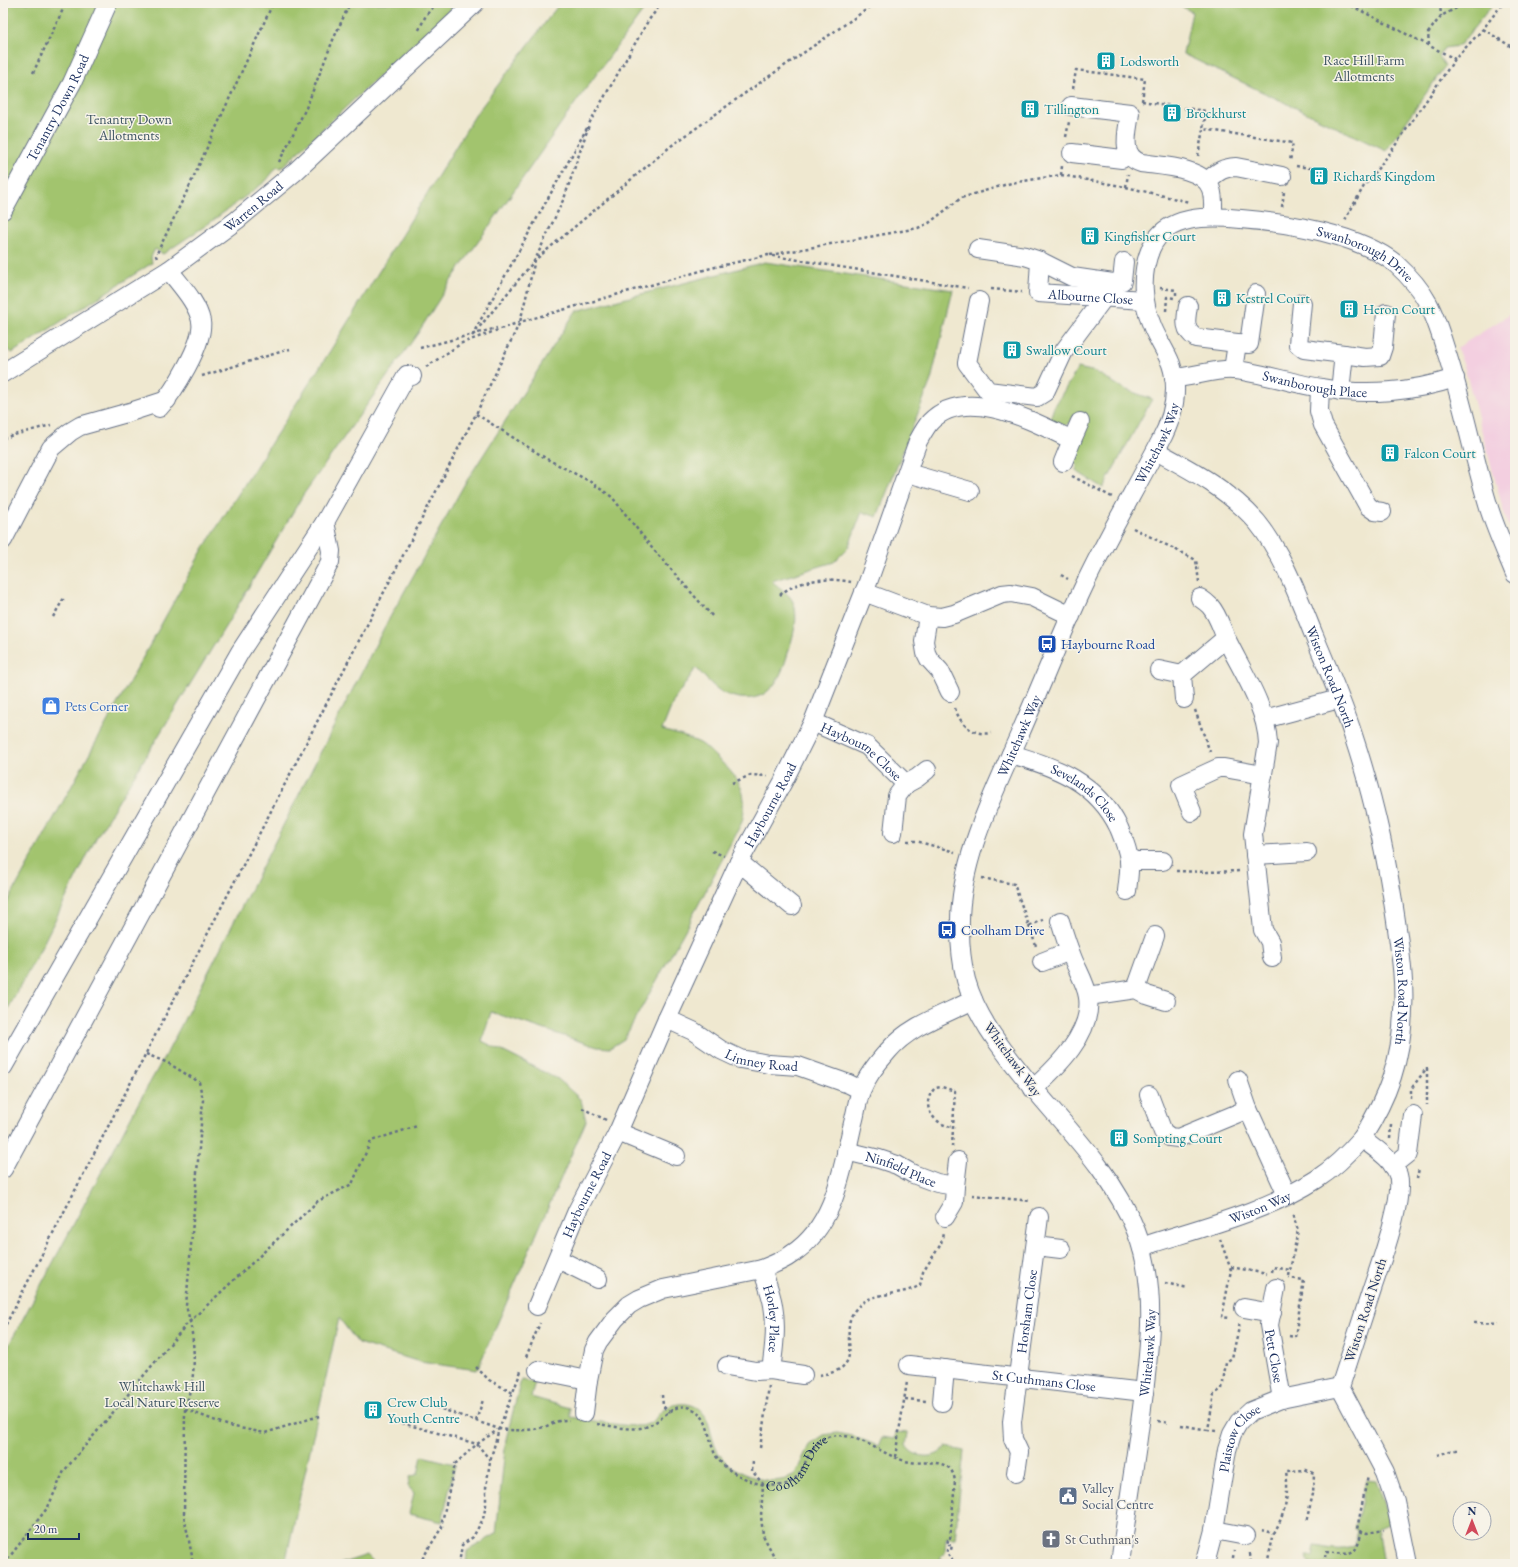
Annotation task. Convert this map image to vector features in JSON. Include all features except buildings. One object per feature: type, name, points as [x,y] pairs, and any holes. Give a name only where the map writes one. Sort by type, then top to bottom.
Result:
[{"type":"street","name":"Tenantry Down Road","points":[[3,210],[72,83],[108,3]]},
{"type":"street","name":"Warren Road","points":[[3,373],[164,265],[237,220],[296,171],[475,3]]},
{"type":"street","points":[[1071,106],[1130,113],[1126,141],[1128,153],[1132,158],[1138,162],[1195,173],[1206,181],[1211,190],[1214,217]]},
{"type":"street","points":[[1072,153],[1122,159],[1128,153]]},
{"type":"street","points":[[1206,181],[1222,169],[1236,167],[1285,170]]},
{"type":"street","name":"Swanborough Drive","points":[[1174,378],[1170,362],[1153,328],[1144,300],[1146,267],[1152,248],[1159,236],[1173,226],[1197,217],[1214,217],[1279,223],[1338,236],[1365,245],[1392,260],[1409,276],[1428,302],[1455,378],[1490,511],[1515,574]]},
{"type":"street","points":[[978,249],[1025,256],[1040,261],[1072,277],[1113,283],[1122,280],[1124,262]]},
{"type":"street","points":[[1038,293],[1040,261]]},
{"type":"street","points":[[152,416],[171,405],[202,328],[201,320],[196,308],[164,265]]},
{"type":"street","points":[[978,293],[967,364],[988,391],[1037,397],[1045,392],[1064,351],[1103,298]]},
{"type":"street","name":"Albourne Close","points":[[1038,293],[1144,300]]},
{"type":"street","points":[[1188,306],[1186,322],[1187,328],[1192,336],[1196,338],[1249,344],[1256,294]]},
{"type":"street","points":[[1302,303],[1298,339],[1299,346],[1304,349],[1365,357],[1380,356],[1383,347],[1386,313]]},
{"type":"street","points":[[1233,370],[1237,343]]},
{"type":"street","points":[[1340,391],[1344,354]]},
{"type":"street","name":"Swanborough Place","points":[[1174,378],[1233,370],[1320,388],[1340,391],[1367,392],[1426,387],[1455,378]]},
{"type":"street","points":[[3,1067],[240,652],[325,522],[407,375],[412,376]]},
{"type":"street","name":"Whitehawk Way","points":[[1120,1564],[1144,1392],[1150,1334],[1150,1305],[1142,1248],[1127,1213],[1108,1179],[1090,1155],[1033,1089],[996,1041],[973,1000],[966,978],[960,934],[960,910],[972,853],[981,826],[1011,754],[1071,616],[1121,512],[1156,451],[1172,417],[1175,402],[1174,378]]},
{"type":"street","points":[[1320,388],[1319,411],[1323,425],[1368,506],[1374,511],[1382,512]]},
{"type":"street","points":[[3,540],[51,448],[62,438],[80,426],[130,412],[171,405]]},
{"type":"street","name":"Haybourne Road","points":[[537,1306],[577,1211],[618,1132],[667,1019],[739,862],[783,782],[813,722],[865,589],[908,473],[918,441],[926,428],[931,421],[944,411],[952,408],[970,406],[1002,410],[1020,416],[1072,440]]},
{"type":"street","points":[[1063,462],[1080,422]]},
{"type":"street","name":"Wiston Road North","points":[[1156,451],[1218,486],[1236,501],[1258,524],[1274,549],[1295,588],[1353,733],[1379,826],[1393,900],[1402,966],[1403,990],[1403,1011],[1398,1058],[1387,1095],[1362,1138]]},
{"type":"street","points":[[908,473],[970,491]]},
{"type":"street","points":[[3,1169],[330,562],[331,551],[325,522]]},
{"type":"street","points":[[865,589],[928,616],[942,617],[954,614],[1002,594],[1011,593],[1032,597],[1071,616]]},
{"type":"street","points":[[1200,598],[1210,606],[1220,622],[1226,638],[1244,671],[1267,729],[1268,743],[1253,834],[1263,930],[1270,942],[1272,958]]},
{"type":"street","points":[[928,616],[924,641],[926,653],[929,659],[940,671],[950,692]]},
{"type":"street","points":[[1182,675],[1226,638]]},
{"type":"street","points":[[1160,670],[1182,675]]},
{"type":"street","points":[[1182,675],[1184,699]]},
{"type":"street","points":[[1264,719],[1339,699]]},
{"type":"street","name":"Haybourne Close","points":[[813,722],[868,746],[906,784]]},
{"type":"street","name":"Sevelands Close","points":[[1011,754],[1043,763],[1063,772],[1074,778],[1096,795],[1114,819],[1123,837],[1129,861],[1127,891]]},
{"type":"street","points":[[1192,812],[1181,785],[1218,768],[1263,775]]},
{"type":"street","name":"Haybourne Close","points":[[893,833],[897,796],[906,784],[927,770]]},
{"type":"street","points":[[1256,862],[1307,852]]},
{"type":"street","points":[[1129,861],[1163,861]]},
{"type":"street","name":"Haybourne Road","points":[[739,862],[792,906]]},
{"type":"street","points":[[1033,1089],[1065,1057],[1079,1037],[1086,1017],[1088,996],[1060,921]]},
{"type":"street","points":[[1136,989],[1155,936]]},
{"type":"street","points":[[1042,962],[1070,951]]},
{"type":"street","points":[[1088,996],[1136,989],[1147,995],[1166,1001]]},
{"type":"street","points":[[582,1419],[594,1350],[615,1319],[629,1305],[639,1298],[663,1289],[762,1269],[792,1254],[800,1248],[822,1223],[836,1192],[861,1090],[888,1050],[906,1034],[973,1000]]},
{"type":"street","name":"Limney Road","points":[[667,1019],[693,1031],[721,1050],[740,1059],[769,1064],[798,1066],[861,1090]]},
{"type":"street","points":[[1238,1080],[1248,1109],[1287,1195]]},
{"type":"street","points":[[1149,1095],[1163,1132],[1172,1138],[1248,1109]]},
{"type":"street","points":[[1362,1138],[1393,1166],[1408,1154],[1413,1115]]},
{"type":"street","points":[[618,1132],[676,1156]]},
{"type":"street","name":"Wiston Way","points":[[1142,1248],[1152,1243],[1249,1211],[1287,1195],[1323,1174],[1362,1138]]},
{"type":"street","name":"Ninfield Place","points":[[846,1151],[897,1165],[913,1174],[955,1189]]},
{"type":"street","name":"Ninfield Place","points":[[945,1217],[954,1202],[958,1161]]},
{"type":"street","name":"Wiston Road North","points":[[1340,1387],[1396,1209],[1399,1185],[1398,1175],[1393,1166]]},
{"type":"street","name":"Horsham Close","points":[[1016,1473],[1019,1452],[1013,1443],[1012,1426],[1039,1217]]},
{"type":"street","points":[[1036,1246],[1061,1249]]},
{"type":"street","points":[[558,1259],[598,1279]]},
{"type":"street","name":"Horley Place","points":[[762,1269],[770,1293],[775,1317],[772,1370]]},
{"type":"street","name":"Pett Close","points":[[1282,1283],[1269,1325],[1270,1338],[1282,1399]]},
{"type":"street","name":"Pett Close","points":[[1244,1308],[1272,1313]]},
{"type":"street","name":"St Cuthmans Close","points":[[909,1365],[1144,1392]]},
{"type":"street","name":"Horley Place","points":[[728,1366],[756,1370],[772,1370],[803,1375]]},
{"type":"street","points":[[942,1402],[945,1369]]},
{"type":"street","points":[[538,1370],[588,1380]]},
{"type":"street","points":[[1340,1387],[1385,1472],[1395,1501],[1408,1564]]},
{"type":"street","name":"Plaistow Close","points":[[1205,1564],[1214,1530],[1227,1450],[1232,1434],[1239,1422],[1251,1411],[1282,1399],[1340,1387]]},
{"type":"street","points":[[1214,1530],[1247,1544]]},
{"type":"path","points":[[33,73],[66,3]]},
{"type":"path","points":[[164,265],[156,256],[158,251],[274,3]]},
{"type":"path","points":[[278,167],[306,108],[333,40],[350,3]]},
{"type":"path","points":[[418,34],[422,21],[437,3]]},
{"type":"path","points":[[472,336],[590,122],[648,21],[662,3]]},
{"type":"path","points":[[472,336],[535,260],[671,146],[876,3]]},
{"type":"path","points":[[1346,3],[1455,59]]},
{"type":"path","points":[[1440,3],[1441,16]]},
{"type":"path","points":[[1429,46],[1428,33],[1441,16],[1466,3]]},
{"type":"path","points":[[1338,236],[1341,226],[1364,186],[1390,153],[1455,59],[1483,29],[1503,3]]},
{"type":"path","points":[[1483,29],[1515,50]]},
{"type":"path","points":[[1142,101],[1172,106]]},
{"type":"path","points":[[1184,108],[1206,112],[1204,129]]},
{"type":"path","points":[[3,1330],[476,414],[520,322],[535,260],[565,196],[590,122]]},
{"type":"path","points":[[1285,170],[1317,169]]},
{"type":"path","points":[[420,348],[472,336],[710,268],[768,255],[918,228],[929,223],[961,198],[1011,184],[1061,175],[1187,201],[1214,217]]},
{"type":"path","points":[[768,255],[978,293],[1038,293]]},
{"type":"path","points":[[1153,328],[1166,319],[1167,297],[1176,298],[1176,290],[1164,289]]},
{"type":"path","points":[[412,376],[462,343],[520,322]]},
{"type":"path","points":[[476,414],[547,459],[589,481],[612,497],[652,548],[713,617]]},
{"type":"path","points":[[1063,462],[1071,468],[1069,475],[1105,493],[1121,512],[1196,560],[1200,598]]},
{"type":"path","points":[[780,595],[784,591],[810,581],[836,579],[865,589]]},
{"type":"path","points":[[53,617],[64,598]]},
{"type":"path","points":[[950,692],[958,718],[963,724],[975,732],[985,734],[991,733]]},
{"type":"path","points":[[1184,699],[1192,700],[1211,754],[1218,768]]},
{"type":"path","points":[[732,784],[751,775],[769,776],[783,782]]},
{"type":"path","points":[[893,833],[892,840],[916,841],[952,852],[972,853]]},
{"type":"path","points":[[1163,861],[1162,870],[1206,872],[1256,862]]},
{"type":"path","points":[[966,876],[1014,884],[1042,962]]},
{"type":"path","points":[[1029,926],[1058,915],[1060,921]]},
{"type":"path","points":[[146,1054],[168,1062],[199,1082],[203,1100],[186,1306],[193,1340],[192,1380],[185,1409],[184,1516],[192,1556],[192,1564]]},
{"type":"path","name":"Ninfield Place","points":[[952,1127],[941,1124],[931,1115],[929,1102],[931,1094],[935,1088],[942,1087],[956,1091],[952,1127],[951,1160],[958,1161]]},
{"type":"path","points":[[582,1108],[604,1118],[618,1132]]},
{"type":"path","points":[[5,1563],[48,1507],[64,1471],[190,1321],[318,1201],[352,1184],[371,1141],[417,1126]]},
{"type":"path","points":[[955,1189],[1032,1202],[1031,1217],[1039,1217]]},
{"type":"path","points":[[1270,1338],[1280,1334],[1294,1337],[1304,1280],[1282,1283],[1298,1230],[1287,1195]]},
{"type":"path","points":[[803,1375],[832,1373],[841,1368],[847,1362],[850,1342],[850,1318],[860,1305],[872,1297],[912,1289],[920,1285],[923,1272],[941,1244],[945,1217]]},
{"type":"path","points":[[1208,1430],[1214,1394],[1222,1389],[1226,1362],[1232,1358],[1240,1320],[1222,1317],[1231,1270],[1220,1239]]},
{"type":"path","points":[[1230,1267],[1249,1270]]},
{"type":"path","points":[[1166,1283],[1188,1288]]},
{"type":"path","points":[[1474,1323],[1499,1324]]},
{"type":"path","points":[[895,1457],[909,1365]]},
{"type":"path","points":[[476,1367],[489,1380],[513,1393]]},
{"type":"path","points":[[760,1448],[772,1370]]},
{"type":"path","points":[[662,1395],[663,1406],[669,1412]]},
{"type":"path","points":[[476,1421],[483,1400]]},
{"type":"path","name":"Coolham Drive","points":[[436,1407],[499,1429],[529,1430],[560,1420],[582,1419],[639,1428],[655,1423],[678,1407],[689,1407],[700,1413],[707,1427],[714,1450],[722,1464],[736,1474],[763,1484],[783,1485],[794,1480],[800,1474],[813,1446],[823,1439],[832,1436],[841,1436],[857,1440],[910,1462],[938,1463],[946,1466],[952,1472],[955,1481],[950,1540],[948,1540],[948,1545],[952,1545],[951,1550],[947,1550],[947,1554],[954,1562],[959,1564]]},
{"type":"path","points":[[185,1409],[229,1426],[265,1433],[282,1429],[319,1416]]},
{"type":"path","points":[[1155,1420],[1169,1423]]},
{"type":"path","points":[[402,1423],[477,1444],[490,1461]]},
{"type":"path","points":[[1181,1425],[1232,1434]]},
{"type":"path","points":[[419,1564],[442,1527],[454,1464],[477,1444],[499,1429]]},
{"type":"path","points":[[459,1564],[462,1545],[472,1537],[483,1519],[486,1505],[486,1488],[490,1461],[499,1429]]},
{"type":"path","points":[[1437,1456],[1450,1451],[1457,1451]]},
{"type":"path","points":[[753,1462],[752,1471],[763,1484],[762,1516],[764,1535],[778,1564]]},
{"type":"path","points":[[1267,1564],[1274,1533],[1281,1520],[1288,1490],[1286,1471],[1306,1470],[1314,1473],[1313,1494],[1306,1522]]},
{"type":"path","points":[[1372,1532],[1367,1533],[1357,1529],[1368,1476],[1372,1478],[1385,1472]]},
{"type":"path","points":[[1251,1564],[1252,1553],[1247,1544],[1250,1538],[1251,1528],[1274,1533]]},
{"type":"path","points":[[1324,1564],[1326,1552],[1344,1554],[1355,1550],[1362,1531]]},
{"type":"shaded area","points":[[1515,311],[1514,530],[1507,524],[1465,369],[1457,348]]},
{"type":"green space","name":"Tenantry Down Allotments","points":[[3,3],[457,3],[281,168],[277,167],[266,181],[208,224],[163,254],[155,249],[151,257],[152,263],[12,353],[3,347]]},
{"type":"green space","points":[[560,3],[649,3],[576,102],[450,282],[418,333],[303,495],[230,619],[96,838],[38,954],[3,1018],[3,910],[203,549],[330,351],[476,114]]},
{"type":"green space","name":"Race Hill Farm Allotments","points":[[1175,3],[1494,3],[1459,46],[1444,48],[1439,56],[1445,66],[1386,151],[1183,54],[1192,12]]},
{"type":"green space","name":"Whitehawk Hill Local Nature Reserve","points":[[765,262],[953,290],[931,380],[877,517],[862,512],[848,548],[834,562],[772,581],[792,599],[796,614],[794,631],[785,662],[778,679],[773,686],[767,692],[759,696],[750,698],[735,697],[724,694],[717,689],[696,668],[674,700],[662,730],[700,743],[724,765],[731,772],[740,786],[743,793],[744,811],[742,822],[685,930],[624,1039],[610,1048],[597,1047],[491,1012],[482,1041],[558,1079],[581,1100],[586,1121],[477,1370],[420,1362],[358,1343],[339,1318],[285,1564],[3,1564],[3,1356],[140,1100],[169,1049],[384,628],[464,485],[576,311]]},
{"type":"green space","points":[[1078,368],[1096,372],[1124,389],[1152,399],[1103,488],[1076,471],[1077,464],[1073,462],[1074,415],[1070,423],[1061,428],[1048,424],[1054,407]]},
{"type":"green space","points":[[521,1380],[535,1383],[531,1397],[570,1408],[570,1417],[609,1423],[630,1426],[645,1425],[653,1421],[665,1409],[674,1405],[689,1404],[694,1406],[702,1411],[708,1422],[716,1448],[724,1460],[742,1473],[767,1480],[776,1481],[795,1475],[809,1445],[824,1435],[837,1433],[856,1437],[878,1446],[882,1437],[895,1439],[896,1432],[908,1433],[906,1445],[909,1450],[925,1456],[937,1454],[945,1447],[964,1451],[955,1539],[946,1539],[945,1552],[940,1559],[949,1564],[466,1564],[467,1551],[496,1534],[506,1439]]},
{"type":"green space","points":[[422,1456],[455,1464],[442,1522],[409,1514],[414,1493],[408,1486],[410,1477],[418,1474]]},
{"type":"green space","points":[[1366,1480],[1376,1481],[1388,1517],[1387,1525],[1378,1529],[1384,1564],[1308,1564],[1306,1557],[1313,1557],[1315,1546],[1345,1549],[1354,1546],[1358,1531],[1355,1530]]},
{"type":"green space","points":[[367,1555],[376,1564],[340,1564]]},
{"type":"place","name":"Lodsworth","points":[[1106,61]]},
{"type":"place","name":"Tillington","points":[[1030,109]]},
{"type":"place","name":"Brockhurst","points":[[1172,113]]},
{"type":"place","name":"Richards Kingdom","points":[[1319,176]]},
{"type":"place","name":"Kingfisher Court","points":[[1090,236]]},
{"type":"place","name":"Kestrel Court","points":[[1222,298]]},
{"type":"place","name":"Heron Court","points":[[1349,309]]},
{"type":"place","name":"Swallow Court","points":[[1012,350]]},
{"type":"place","name":"Falcon Court","points":[[1390,453]]},
{"type":"place","name":"Haybourne Road","points":[[1047,644]]},
{"type":"place","name":"Pets Corner","points":[[51,706]]},
{"type":"place","name":"Coolham Drive","points":[[947,930]]},
{"type":"place","name":"Sompting Court","points":[[1119,1138]]},
{"type":"place","name":"Crew Club Youth Centre","points":[[373,1410]]},
{"type":"place","name":"Valley Social Centre","points":[[1068,1496]]},
{"type":"place","name":"St Cuthman's","points":[[1051,1539]]}]
